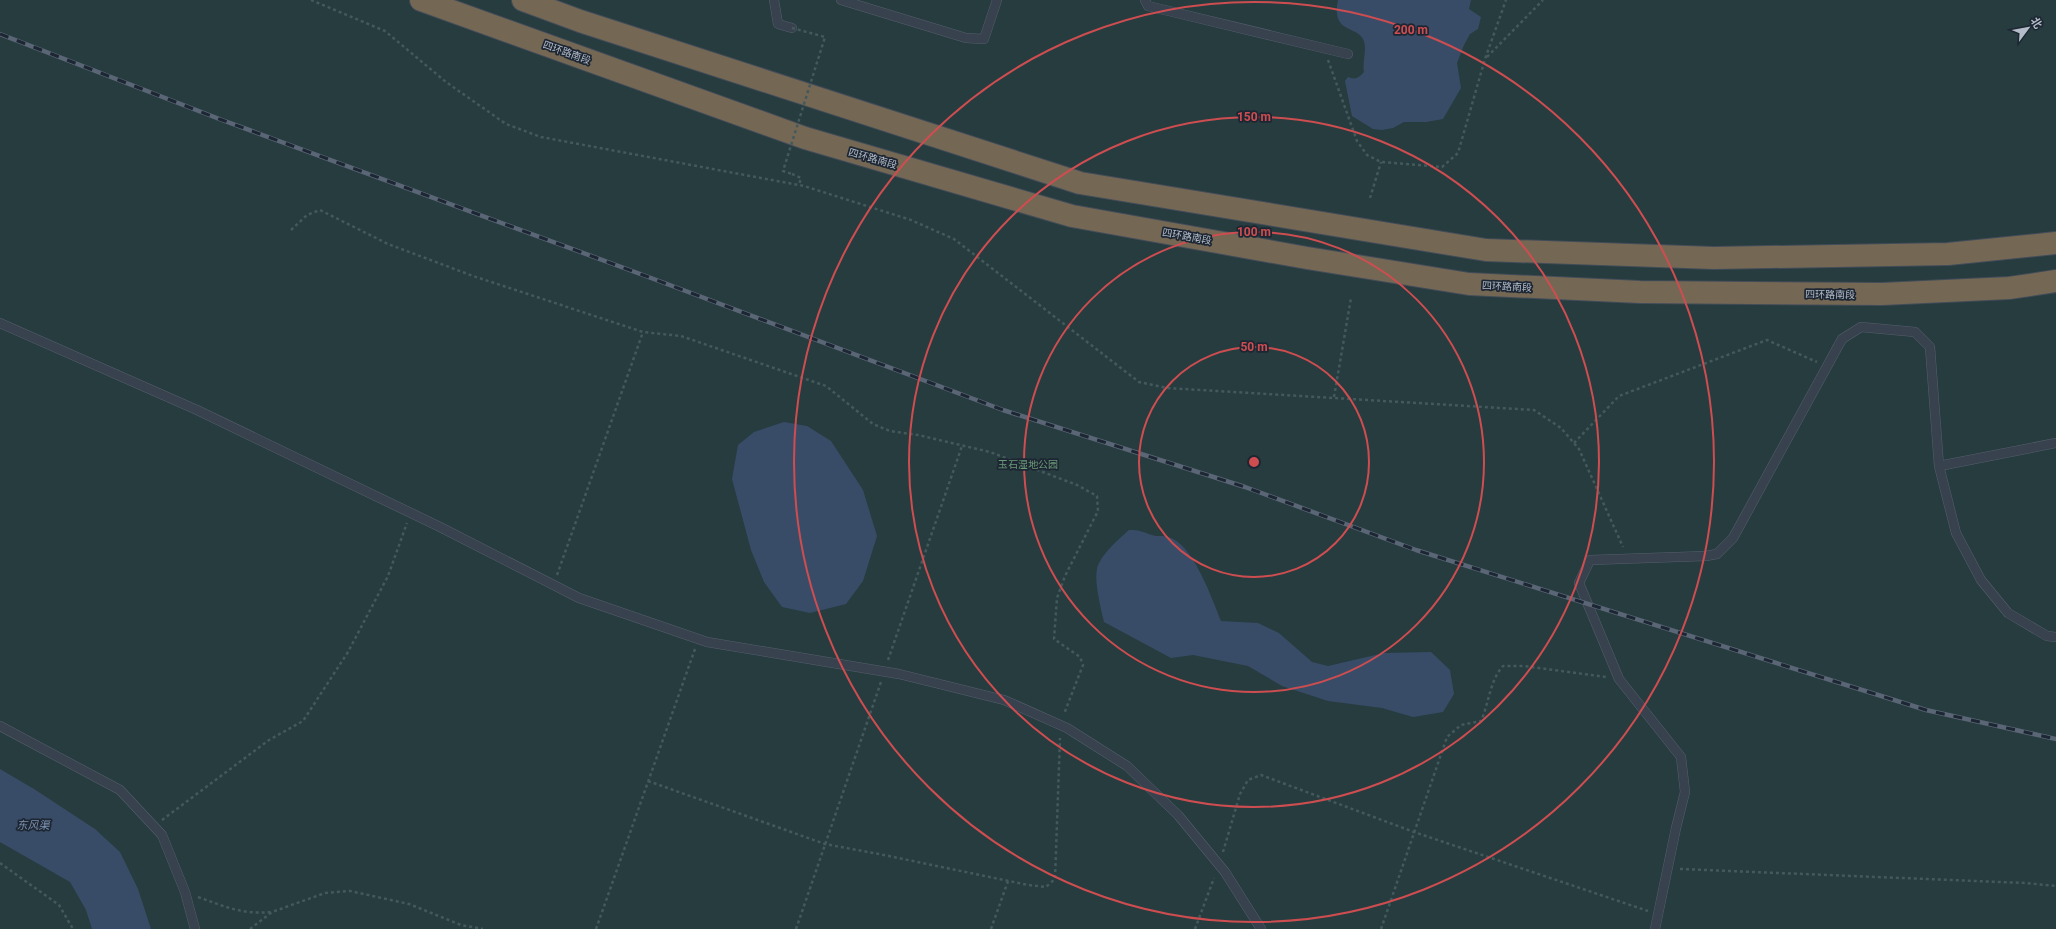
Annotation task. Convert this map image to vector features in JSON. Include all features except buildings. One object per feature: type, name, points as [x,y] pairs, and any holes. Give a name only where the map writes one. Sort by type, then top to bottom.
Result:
[{"type":"highway","name":"四环路南段","points":[[421,0],[805,138],[1072,216],[1307,258],[1469,284],[1640,292],[1882,294],[2009,288],[2056,281]]},
{"type":"highway","points":[[523,0],[588,24],[1080,183],[1471,248],[1486,250],[1714,258],[1948,254],[2056,243]]},
{"type":"lane","points":[[774,0],[778,24],[792,28]]},
{"type":"lane","points":[[841,0],[966,38],[984,39],[997,0]]},
{"type":"lane","points":[[1145,0],[1148,6],[1348,54]]},
{"type":"lane","points":[[0,323],[197,410],[410,513],[579,598],[698,640],[884,671],[1004,700],[1060,725],[1127,766],[1178,814],[1219,864],[1261,929]]},
{"type":"lane","points":[[1655,929],[1685,792],[1681,757],[1620,679],[1580,583],[1590,560],[1628,557],[1706,556],[1716,554],[1733,538],[1842,338],[1861,327],[1915,332],[1930,347],[1939,466],[1956,533],[1981,580],[2008,613],[2047,636],[2056,637]]},
{"type":"lane","points":[[1939,466],[2056,443]]},
{"type":"lane","points":[[0,726],[120,790],[162,835],[185,892],[195,929]]},
{"type":"path","points":[[311,0],[385,31],[446,82],[500,119],[541,137],[799,185],[911,220],[954,239],[1139,382],[1167,388],[1534,410],[1561,428],[1579,449],[1604,500],[1628,557]]},
{"type":"path","points":[[1323,48],[1358,141],[1367,155],[1381,162],[1442,167],[1458,153],[1485,59],[1506,0]]},
{"type":"path","points":[[1485,59],[1543,0]]},
{"type":"path","points":[[792,28],[826,37],[783,171],[801,178],[799,185]]},
{"type":"path","points":[[1370,198],[1381,162]]},
{"type":"path","points":[[291,230],[307,215],[320,210],[388,244],[473,276],[643,332],[681,336],[826,386],[873,424],[890,431],[918,435],[990,452],[1077,485],[1097,496],[1098,511],[1065,576],[1057,598],[1054,639],[1080,656],[1083,665],[1060,725],[1055,879],[1046,887],[1008,881],[825,844],[648,781]]},
{"type":"path","points":[[1334,397],[1351,298]]},
{"type":"path","points":[[554,585],[643,332]]},
{"type":"path","points":[[1574,443],[1619,396],[1767,340],[1826,366]]},
{"type":"path","points":[[796,929],[962,446]]},
{"type":"path","points":[[154,827],[175,809],[269,740],[303,721],[348,652],[388,576],[410,513]]},
{"type":"path","points":[[596,929],[698,640]]},
{"type":"path","points":[[1381,929],[1447,736],[1461,725],[1481,721],[1487,707],[1496,674],[1503,666],[1524,666],[1620,679]]},
{"type":"path","points":[[1195,929],[1219,864],[1240,794],[1248,780],[1261,775],[1414,832],[1658,914]]},
{"type":"path","points":[[0,863],[59,905],[73,929]]},
{"type":"path","points":[[1667,869],[2025,883],[2056,886]]},
{"type":"path","points":[[991,929],[1008,881]]},
{"type":"path","points":[[185,892],[227,908],[253,914],[272,912],[326,893],[350,890],[409,904],[461,925],[483,929]]},
{"type":"path","points":[[250,929],[272,912]]},
{"type":"green space","name":"玉石湿地公园","points":[[0,0],[2056,0],[2056,929],[0,929]]},
{"type":"water","points":[[1338,0],[1471,0],[1469,9],[1481,17],[1478,29],[1470,34],[1457,63],[1461,88],[1443,119],[1426,122],[1404,122],[1393,128],[1382,130],[1373,129],[1352,116],[1345,81],[1348,77],[1357,78],[1364,72],[1365,45],[1361,36],[1341,24],[1338,19]]},
{"type":"water","points":[[784,422],[807,426],[831,441],[863,490],[877,536],[863,581],[846,604],[810,613],[782,607],[764,582],[751,550],[732,479],[738,445],[754,432]]},
{"type":"water","points":[[1129,530],[1139,531],[1154,536],[1164,536],[1177,541],[1193,560],[1207,586],[1221,621],[1258,623],[1279,633],[1312,662],[1328,666],[1384,653],[1431,652],[1450,670],[1454,694],[1443,712],[1413,717],[1382,708],[1328,701],[1282,686],[1248,666],[1193,655],[1171,658],[1104,622],[1097,588],[1097,569],[1106,553]]},
{"type":"water","name":"东风渠","points":[[0,769],[34,789],[95,829],[120,852],[138,889],[151,929],[92,929],[86,910],[70,882],[0,842]]},
{"type":"railway","points":[[0,34],[222,120],[643,275],[1003,410],[1245,487],[1416,550],[1926,710],[2056,739]]}]
